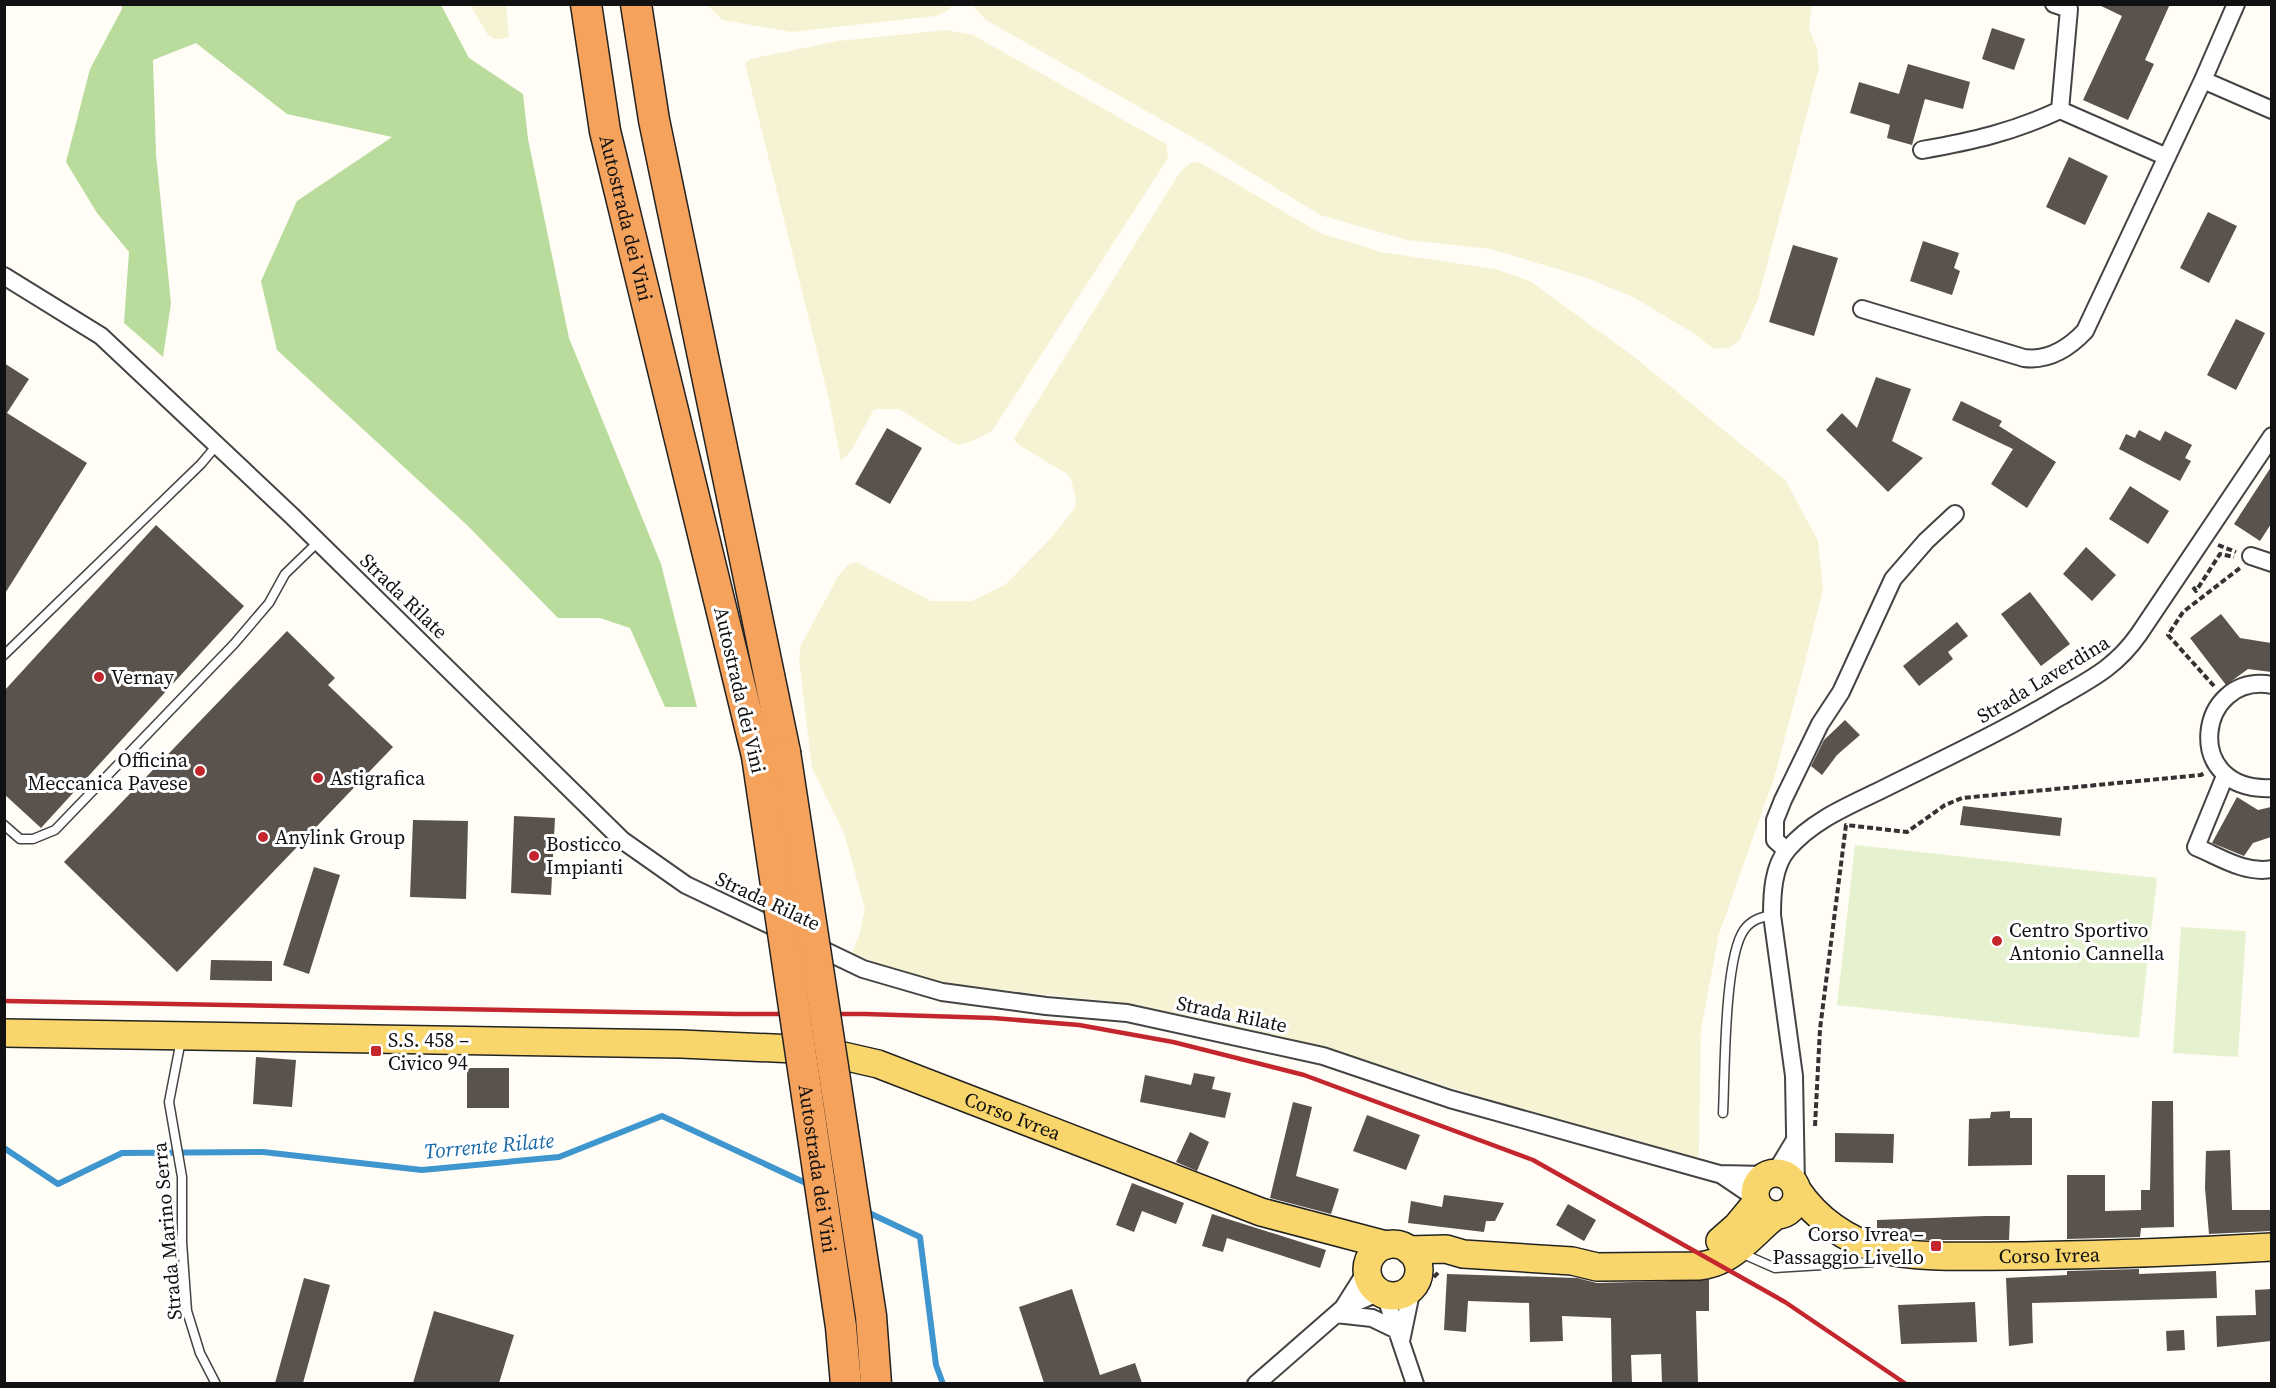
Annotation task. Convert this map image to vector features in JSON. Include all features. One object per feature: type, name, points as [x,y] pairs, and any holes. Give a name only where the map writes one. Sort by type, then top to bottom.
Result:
[{"type":"highway","name":"Autostrada dei Vini","points":[[586,4],[606,131],[771,754],[846,1383]]},
{"type":"highway","name":"Autostrada dei Vini","points":[[636,4],[654,120],[771,754],[871,1316],[876,1383]]},
{"type":"main road","name":"Corso Ivrea","points":[[4,1034],[681,1044],[817,1050],[878,1064],[1261,1212],[1335,1233],[1396,1275],[1446,1249],[1463,1254],[1572,1261],[1597,1267],[1623,1269],[1699,1266],[1716,1263],[1734,1252],[1759,1228],[1775,1194]]},
{"type":"main road","name":"Corso Ivrea","points":[[1775,1194],[1803,1199],[1832,1228],[1852,1239],[1879,1249],[1903,1253],[1980,1256],[2096,1255],[2271,1248]]},
{"type":"main road","name":"Corso Ivrea","points":[[1572,1261],[1594,1257],[1661,1255],[1710,1248],[1724,1239],[1775,1194]]},
{"type":"street","points":[[2055,4],[2069,9],[2060,110]]},
{"type":"street","points":[[1862,309],[2024,358],[2041,358],[2060,352],[2073,344],[2085,331],[2203,80],[2236,4]]},
{"type":"street","points":[[2203,80],[2271,110]]},
{"type":"street","points":[[1922,150],[1981,139],[2025,127],[2060,110],[2167,157]]},
{"type":"street","name":"Strada Rilate","points":[[4,276],[101,336],[318,542],[622,840],[686,885],[863,969],[942,992],[1046,1006],[1127,1013],[1323,1056],[1450,1099],[1719,1174],[1775,1194]]},
{"type":"street","name":"Strada Laverdina","points":[[1775,1194],[1796,1134],[1794,1076],[1772,915],[1772,894],[1779,866],[1786,850],[1821,819],[2013,725],[2112,666],[2126,653],[2271,436]]},
{"type":"street","points":[[1786,850],[1775,840],[1775,820],[1820,724],[1841,692],[1893,579],[1926,540],[1955,514]]},
{"type":"street","points":[[2250,559],[2271,563]]},
{"type":"street","points":[[2271,684],[2247,685],[2233,691],[2213,715],[2208,730],[2209,745],[2214,760],[2225,776],[2239,785],[2255,789],[2271,788]]},
{"type":"street","points":[[2225,776],[2196,847],[2245,868],[2262,871],[2271,869]]},
{"type":"street","points":[[1775,1194],[1796,1134]]},
{"type":"street","name":"Strada Rilate","points":[[1719,1174],[1775,1194]]},
{"type":"street","points":[[1256,1383],[1339,1311],[1396,1275]]},
{"type":"street","points":[[1339,1311],[1367,1299],[1396,1275]]},
{"type":"street","points":[[1396,1275],[1399,1336],[1415,1383]]},
{"type":"street","points":[[1396,1275],[1399,1336]]},
{"type":"street","points":[[1339,1311],[1372,1318],[1399,1336]]},
{"type":"lane","points":[[4,655],[201,464],[217,445]]},
{"type":"lane","points":[[4,825],[20,839],[33,840],[55,830],[234,644],[269,603],[285,574],[318,542]]},
{"type":"lane","points":[[1723,1113],[1730,982],[1738,940],[1748,926],[1759,917],[1772,915]]},
{"type":"lane","name":"Strada Marino Serra","points":[[182,1036],[169,1102],[182,1177],[182,1242],[187,1311],[200,1353],[216,1383]]},
{"type":"lane","points":[[1734,1252],[1744,1253],[1775,1268],[1872,1262],[1891,1251]]},
{"type":"path","points":[[2219,546],[2192,589],[2196,591],[2220,554],[2250,559]]},
{"type":"path","points":[[2225,698],[2168,635],[2183,612],[2250,559]]},
{"type":"path","points":[[1796,1134],[1815,1128],[1820,1029],[1846,825],[1907,832],[1945,805],[1962,798],[2202,775],[2214,760]]},
{"type":"shaded area","points":[[470,5],[506,5],[509,37],[494,39],[488,35]]},
{"type":"shaded area","points":[[707,5],[952,5],[949,10],[936,16],[791,32],[723,20]]},
{"type":"shaded area","points":[[972,5],[1812,5],[1809,28],[1817,49],[1819,68],[1758,299],[1739,341],[1729,348],[1714,349],[1693,333],[1633,297],[1587,278],[1491,249],[1407,240],[1320,215],[1206,145],[986,20]]},
{"type":"shaded area","points":[[947,30],[973,35],[1166,144],[1168,158],[992,431],[959,445],[899,409],[877,409],[873,411],[851,451],[841,461],[828,395],[745,64],[750,59],[838,41]]},
{"type":"shaded area","points":[[1199,162],[1320,233],[1381,252],[1495,269],[1530,281],[1633,356],[1786,481],[1818,541],[1823,589],[1803,670],[1774,778],[1719,934],[1701,1029],[1699,1151],[1695,1174],[1689,1175],[1593,1147],[1490,1100],[1322,1046],[1116,1002],[937,983],[894,971],[852,953],[865,909],[844,833],[812,768],[799,660],[801,645],[839,575],[849,564],[856,562],[931,601],[972,601],[1005,585],[1050,539],[1075,508],[1076,500],[1071,479],[1067,474],[1019,445],[1014,439],[1180,172],[1191,163]]},
{"type":"green space","points":[[122,5],[441,5],[469,58],[523,94],[528,139],[569,338],[661,564],[697,707],[665,707],[630,628],[600,618],[558,618],[468,526],[277,350],[261,281],[297,201],[392,137],[287,114],[196,43],[153,60],[156,154],[171,303],[163,357],[124,323],[129,252],[97,213],[66,162],[90,69]]},
{"type":"green space","name":"Centro Sportivo Antonio Cannella","points":[[1855,845],[2157,878],[2139,1038],[1837,1005]]},
{"type":"green space","name":"Centro Sportivo Antonio Cannella","points":[[2181,927],[2246,931],[2238,1057],[2173,1053]]},
{"type":"building","points":[[2097,4],[2170,4],[2145,60],[2154,64],[2128,120],[2083,100],[2122,16]]},
{"type":"building","points":[[1992,28],[2025,39],[2014,70],[1982,59]]},
{"type":"building","points":[[1908,64],[1970,82],[1963,109],[1925,99],[1912,145],[1887,138],[1890,125],[1850,113],[1859,82],[1899,94]]},
{"type":"building","points":[[2069,157],[2108,176],[2085,225],[2046,207]]},
{"type":"building","points":[[2208,212],[2237,226],[2209,283],[2180,268]]},
{"type":"building","points":[[1923,241],[1959,253],[1954,268],[1960,271],[1952,295],[1910,281]]},
{"type":"building","points":[[1793,245],[1838,258],[1814,336],[1769,322]]},
{"type":"building","points":[[2236,319],[2265,333],[2236,390],[2207,375]]},
{"type":"building","points":[[4,363],[29,379],[7,413],[87,463],[4,595]]},
{"type":"building","points":[[1876,377],[1911,389],[1892,441],[1923,458],[1888,492],[1826,430],[1842,413],[1857,428]]},
{"type":"building","points":[[1961,401],[2002,421],[1999,426],[2056,462],[2027,508],[1991,484],[2013,449],[1952,420]]},
{"type":"building","points":[[887,428],[922,448],[890,504],[855,484]]},
{"type":"building","points":[[2139,430],[2160,441],[2165,431],[2192,445],[2185,458],[2191,461],[2180,481],[2119,449],[2126,434],[2135,438]]},
{"type":"building","points":[[2271,467],[2271,524],[2260,541],[2234,524]]},
{"type":"building","points":[[2130,486],[2169,511],[2148,544],[2109,519]]},
{"type":"building","points":[[156,525],[244,606],[41,828],[4,794],[4,691]]},
{"type":"building","points":[[2086,547],[2116,575],[2092,601],[2063,574]]},
{"type":"building","points":[[2030,592],[2070,644],[2041,666],[2001,614]]},
{"type":"building","points":[[2221,614],[2240,638],[2271,643],[2271,672],[2248,669],[2226,685],[2190,638]]},
{"type":"building","points":[[1957,622],[1968,636],[1948,652],[1953,659],[1919,686],[1903,666]]},
{"type":"building","points":[[287,631],[335,678],[328,685],[393,747],[177,972],[64,862]]},
{"type":"building","points":[[1845,720],[1860,735],[1837,755],[1822,775],[1811,766],[1824,740]]},
{"type":"building","points":[[2237,797],[2258,810],[2271,807],[2271,837],[2253,843],[2244,856],[2212,843]]},
{"type":"building","points":[[1963,806],[2062,818],[2060,836],[1960,825]]},
{"type":"building","points":[[514,816],[555,818],[551,895],[511,893]]},
{"type":"building","points":[[413,820],[468,821],[466,899],[410,897]]},
{"type":"building","points":[[314,867],[340,875],[309,974],[283,965]]},
{"type":"building","points":[[211,960],[272,961],[272,981],[210,980]]},
{"type":"building","points":[[256,1057],[296,1060],[292,1107],[253,1104]]},
{"type":"building","points":[[467,1068],[509,1068],[509,1108],[467,1108]]},
{"type":"building","points":[[1194,1073],[1215,1077],[1212,1089],[1231,1093],[1225,1118],[1140,1102],[1145,1075],[1191,1085]]},
{"type":"building","points":[[2152,1101],[2173,1101],[2174,1227],[2141,1228],[2140,1237],[2067,1239],[2067,1175],[2105,1175],[2105,1211],[2141,1210],[2141,1190],[2150,1190]]},
{"type":"building","points":[[1293,1102],[1312,1107],[1296,1176],[1339,1189],[1331,1214],[1270,1198]]},
{"type":"building","points":[[2010,1111],[2010,1118],[2032,1118],[2032,1165],[1968,1166],[1969,1119],[1990,1118],[1991,1112]]},
{"type":"building","points":[[1367,1115],[1420,1135],[1406,1170],[1353,1151]]},
{"type":"building","points":[[1190,1132],[1209,1142],[1197,1171],[1176,1162]]},
{"type":"building","points":[[1835,1133],[1894,1134],[1893,1163],[1835,1162]]},
{"type":"building","points":[[2230,1150],[2232,1210],[2271,1210],[2271,1231],[2209,1234],[2205,1188],[2206,1151]]},
{"type":"building","points":[[1132,1183],[1184,1203],[1176,1224],[1142,1211],[1134,1232],[1116,1225]]},
{"type":"building","points":[[1444,1195],[1504,1203],[1495,1221],[1486,1221],[1484,1232],[1408,1223],[1411,1201],[1442,1207]]},
{"type":"building","points":[[1568,1204],[1596,1220],[1584,1241],[1556,1225]]},
{"type":"building","points":[[1212,1214],[1326,1250],[1320,1268],[1227,1238],[1223,1252],[1202,1246]]},
{"type":"building","points":[[2010,1216],[2009,1240],[1929,1240],[1877,1232],[1877,1220]]},
{"type":"building","points":[[2139,1269],[2139,1274],[2216,1271],[2217,1298],[2032,1303],[2033,1343],[2009,1346],[2006,1278],[2067,1275],[2067,1271]]},
{"type":"building","points":[[1447,1274],[1577,1278],[1597,1283],[1709,1280],[1709,1311],[1696,1311],[1698,1383],[1662,1383],[1661,1354],[1631,1355],[1632,1383],[1612,1383],[1611,1318],[1562,1316],[1563,1341],[1530,1342],[1529,1303],[1468,1301],[1466,1332],[1444,1330]]},
{"type":"building","points":[[304,1278],[330,1285],[303,1383],[275,1383]]},
{"type":"building","points":[[1072,1289],[1100,1375],[1135,1363],[1142,1383],[1044,1383],[1019,1307]]},
{"type":"building","points":[[2271,1289],[2271,1341],[2217,1347],[2216,1316],[2256,1315],[2255,1290]]},
{"type":"building","points":[[1975,1302],[1977,1342],[1901,1344],[1898,1305]]},
{"type":"building","points":[[434,1311],[514,1335],[499,1383],[413,1383]]},
{"type":"building","points":[[2184,1330],[2185,1350],[2167,1351],[2166,1331]]},
{"type":"waterway","name":"Torrente Rilate","points":[[4,1148],[58,1184],[122,1153],[263,1152],[422,1170],[559,1157],[662,1116],[810,1185]]},
{"type":"waterway","name":"Torrente Rilate","points":[[865,1211],[920,1237],[936,1365],[943,1384]]},
{"type":"railway","points":[[4,1001],[993,1018],[1079,1025],[1173,1042],[1304,1075],[1533,1160],[1785,1302],[1906,1384]]},
{"type":"place","name":"Vernay","points":[[99,677]]},
{"type":"place","name":"Officina Meccanica Pavese","points":[[200,771]]},
{"type":"place","name":"Astigrafica","points":[[318,778]]},
{"type":"place","name":"Anylink Group","points":[[263,837]]},
{"type":"place","name":"Bosticco Impianti","points":[[534,856]]},
{"type":"place","name":"Centro Sportivo Antonio Cannella","points":[[1997,941]]},
{"type":"place","name":"S.S. 458 – Civico 94","points":[[376,1051]]},
{"type":"place","name":"Corso Ivrea – Passaggio Livello","points":[[1936,1246]]}]
